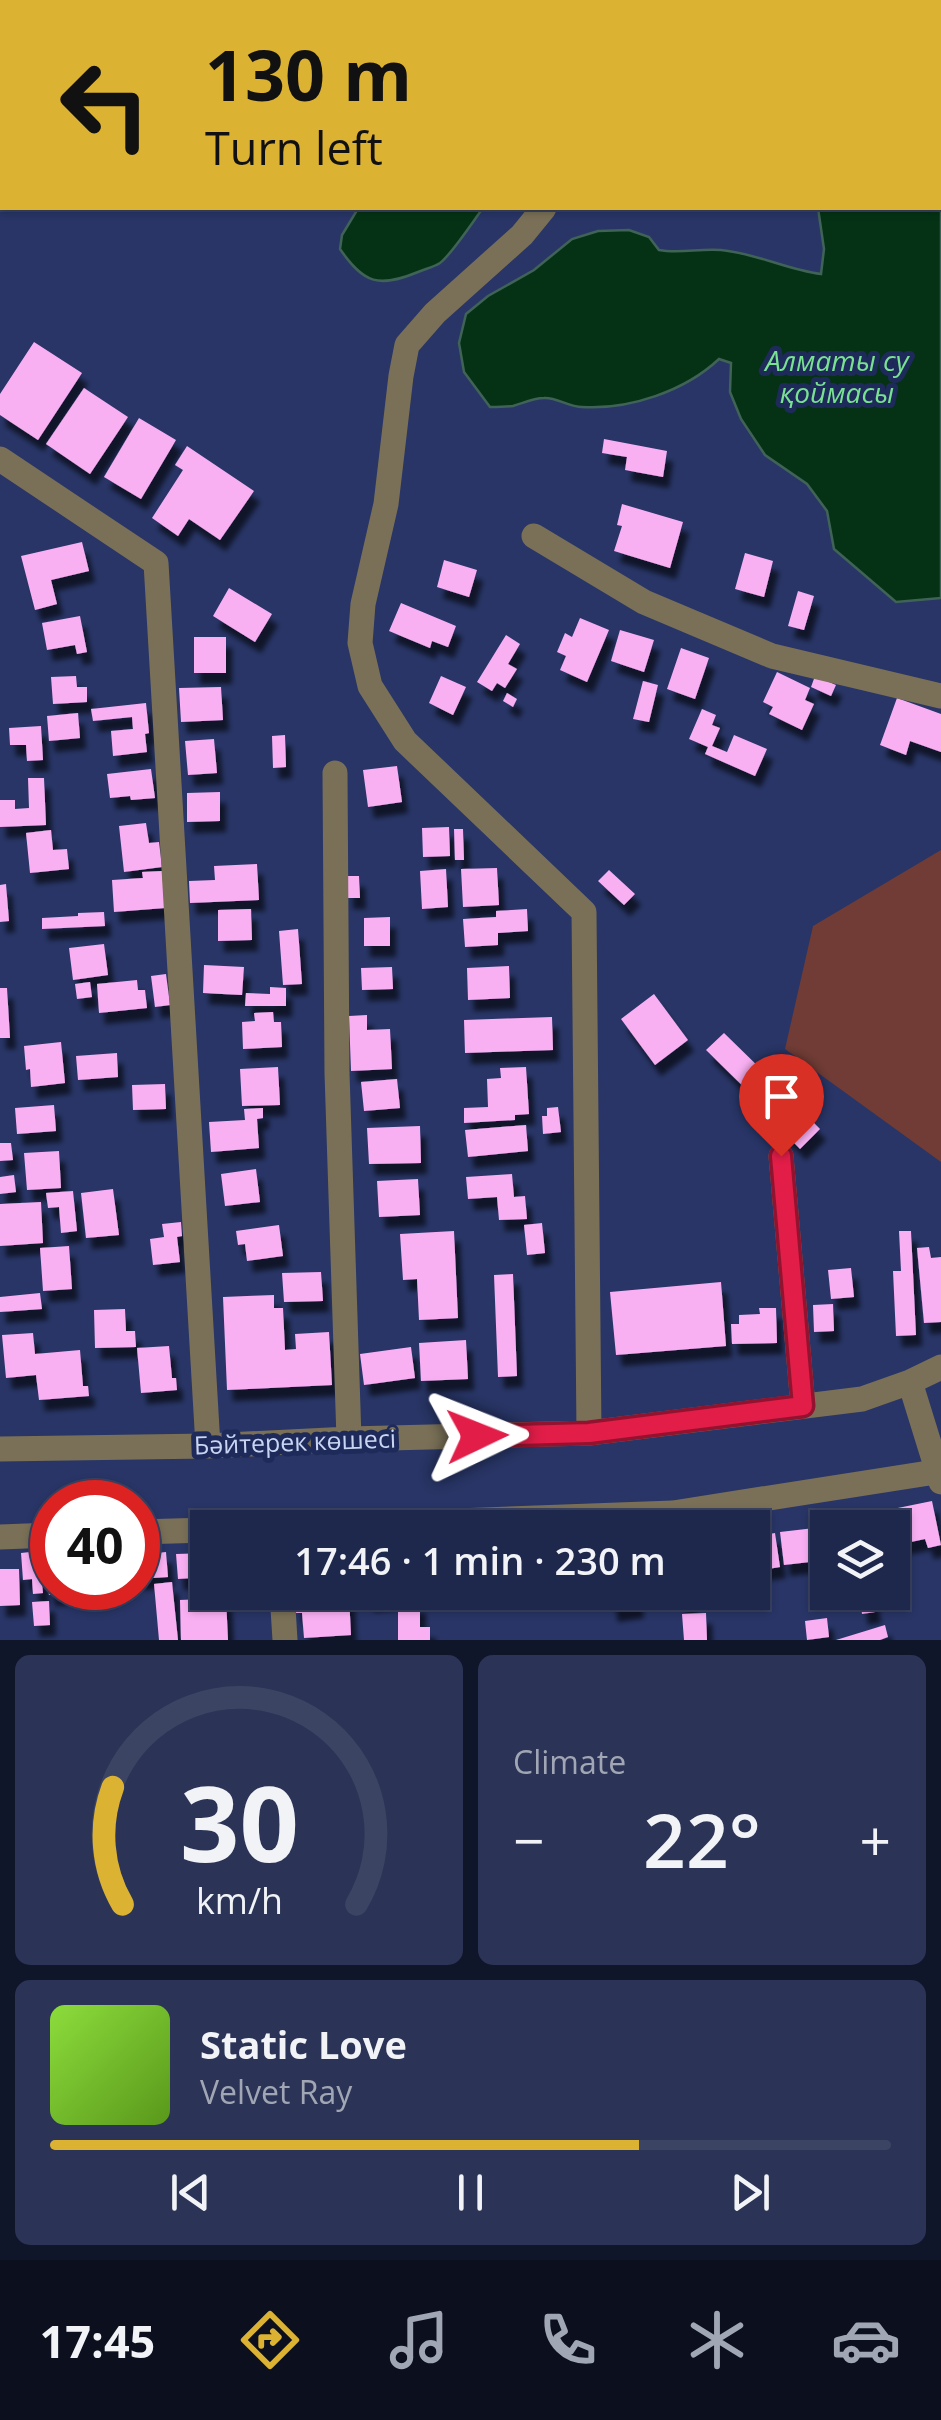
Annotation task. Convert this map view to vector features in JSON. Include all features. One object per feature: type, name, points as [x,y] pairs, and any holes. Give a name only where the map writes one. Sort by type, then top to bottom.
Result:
[{"type":"street","points":[[542,210],[522,235],[435,314],[407,345],[386,504],[363,604],[360,643],[370,686],[405,741],[584,912],[589,1433]]},
{"type":"street","points":[[0,458],[156,564],[208,1446]]},
{"type":"street","points":[[534,536],[644,602],[772,656],[941,696]]},
{"type":"street","points":[[335,773],[337,1073],[349,1438]]},
{"type":"street","points":[[781,1156],[803,1406]]},
{"type":"street","name":"Бәйтерек көшесі","points":[[0,1450],[589,1433],[862,1399],[941,1367]]},
{"type":"street","points":[[694,1510],[940,1475],[910,1382]]},
{"type":"street","points":[[160,1531],[190,1531]]},
{"type":"street","points":[[0,1537],[30,1536]]},
{"type":"street","points":[[283,1610],[285,1640]]},
{"type":"shaded area","points":[[941,850],[941,1162],[785,1049],[813,926]]},
{"type":"water","points":[[482,210],[440,263],[383,281],[365,276],[340,249],[342,235],[356,212]]},
{"type":"water","name":"Алматы су қоймасы","points":[[818,210],[941,210],[941,598],[896,602],[834,549],[827,511],[807,484],[765,455],[741,419],[730,392],[731,363],[719,359],[673,389],[637,402],[600,407],[577,407],[544,398],[490,407],[464,372],[459,343],[466,314],[488,296],[534,270],[572,239],[598,231],[629,230],[649,237],[659,250],[734,252],[821,274],[824,249]]},
{"type":"building","points":[[34,342],[82,373],[38,440],[0,415],[0,394]]},
{"type":"building","points":[[84,388],[128,417],[90,474],[46,444]]},
{"type":"building","points":[[139,418],[176,440],[141,499],[104,477]]},
{"type":"building","points":[[604,439],[667,451],[663,477],[625,470],[627,457],[602,453]]},
{"type":"building","points":[[187,446],[254,491],[220,540],[189,519],[178,536],[152,518],[183,470],[175,465]]},
{"type":"building","points":[[622,504],[683,522],[670,568],[614,551],[622,526],[617,525]]},
{"type":"building","points":[[82,542],[89,571],[51,580],[57,604],[35,610],[21,556]]},
{"type":"building","points":[[745,553],[773,561],[764,597],[735,589]]},
{"type":"building","points":[[444,560],[477,570],[469,597],[437,587]]},
{"type":"building","points":[[229,588],[272,614],[255,642],[213,616]]},
{"type":"building","points":[[798,591],[814,596],[804,630],[788,626]]},
{"type":"building","points":[[401,603],[456,626],[448,647],[432,641],[430,648],[389,631]]},
{"type":"building","points":[[80,616],[87,652],[77,654],[75,645],[47,650],[42,623]]},
{"type":"building","points":[[580,618],[609,630],[587,682],[560,670],[566,656],[557,652],[565,633],[572,637]]},
{"type":"building","points":[[620,630],[654,640],[644,672],[611,661]]},
{"type":"building","points":[[506,635],[520,644],[508,664],[517,669],[505,688],[497,683],[492,691],[477,682]]},
{"type":"building","points":[[194,637],[226,637],[226,673],[194,673]]},
{"type":"building","points":[[681,648],[709,658],[695,699],[667,689]]},
{"type":"building","points":[[777,672],[810,688],[805,700],[814,704],[802,730],[769,714],[773,707],[763,702]]},
{"type":"building","points":[[76,676],[77,687],[87,687],[87,702],[53,704],[51,677]]},
{"type":"building","points":[[441,676],[466,687],[453,715],[429,703]]},
{"type":"building","points":[[815,676],[836,685],[831,696],[811,687]]},
{"type":"building","points":[[643,681],[658,685],[649,722],[633,719]]},
{"type":"building","points":[[221,687],[223,720],[181,722],[179,688]]},
{"type":"building","points":[[507,693],[517,699],[513,707],[503,701]]},
{"type":"building","points":[[897,698],[941,714],[941,752],[910,741],[906,755],[880,745]]},
{"type":"building","points":[[146,703],[147,752],[113,756],[111,731],[133,729],[132,717],[93,721],[91,709]]},
{"type":"building","points":[[702,709],[716,715],[712,725],[720,728],[712,746],[727,752],[734,735],[767,749],[755,776],[705,754],[708,747],[689,739]]},
{"type":"building","points":[[78,713],[80,738],[49,741],[47,716]]},
{"type":"building","points":[[41,726],[43,760],[27,761],[26,745],[10,745],[9,728]]},
{"type":"building","points":[[285,735],[286,767],[273,768],[272,736]]},
{"type":"building","points":[[214,739],[217,773],[188,775],[185,741]]},
{"type":"building","points":[[397,766],[402,802],[368,807],[363,770]]},
{"type":"building","points":[[151,769],[155,798],[110,798],[107,774]]},
{"type":"building","points":[[28,778],[44,778],[46,825],[0,827],[0,800],[15,800],[15,809],[29,808]]},
{"type":"building","points":[[220,792],[220,821],[187,822],[187,793]]},
{"type":"building","points":[[146,823],[149,843],[159,842],[162,867],[124,872],[119,826]]},
{"type":"building","points":[[449,827],[450,856],[423,857],[422,828]]},
{"type":"building","points":[[454,829],[463,829],[464,860],[455,860]]},
{"type":"building","points":[[51,830],[53,850],[67,849],[69,869],[30,873],[26,833]]},
{"type":"building","points":[[257,864],[259,900],[190,903],[189,881],[215,880],[214,866]]},
{"type":"building","points":[[497,868],[499,905],[463,907],[461,869]]},
{"type":"building","points":[[446,869],[448,907],[422,909],[420,871]]},
{"type":"building","points":[[609,870],[635,894],[624,905],[598,881]]},
{"type":"building","points":[[162,871],[165,908],[114,912],[112,880],[143,878],[142,872]]},
{"type":"building","points":[[347,876],[359,876],[360,898],[347,898]]},
{"type":"building","points":[[6,884],[9,921],[0,922],[0,885]]},
{"type":"building","points":[[251,909],[252,940],[218,941],[218,910]]},
{"type":"building","points":[[527,909],[528,931],[498,933],[498,945],[465,947],[463,919],[496,917],[496,911]]},
{"type":"building","points":[[104,912],[105,926],[42,929],[42,918]]},
{"type":"building","points":[[390,917],[390,946],[364,946],[364,918]]},
{"type":"building","points":[[298,929],[302,984],[283,985],[279,931]]},
{"type":"building","points":[[104,944],[108,975],[73,980],[69,948]]},
{"type":"building","points":[[204,965],[244,967],[242,995],[203,993]]},
{"type":"building","points":[[509,966],[510,998],[468,1000],[467,968]]},
{"type":"building","points":[[392,967],[393,989],[362,990],[361,968]]},
{"type":"building","points":[[166,974],[170,1005],[155,1007],[151,976]]},
{"type":"building","points":[[137,980],[138,990],[145,990],[147,1008],[99,1013],[97,984]]},
{"type":"building","points":[[90,982],[92,997],[77,999],[75,984]]},
{"type":"building","points":[[270,987],[286,988],[286,1006],[245,1006],[246,993],[270,994]]},
{"type":"building","points":[[0,988],[7,988],[10,1038],[0,1038]]},
{"type":"building","points":[[654,994],[688,1040],[655,1065],[621,1019]]},
{"type":"building","points":[[273,1012],[274,1022],[281,1022],[282,1047],[243,1049],[242,1022],[255,1021],[254,1013]]},
{"type":"building","points":[[367,1015],[367,1030],[390,1029],[392,1069],[351,1071],[349,1016]]},
{"type":"building","points":[[552,1017],[553,1050],[465,1053],[464,1020]]},
{"type":"building","points":[[724,1033],[770,1078],[753,1096],[706,1050]]},
{"type":"building","points":[[61,1042],[65,1083],[31,1087],[24,1046]]},
{"type":"building","points":[[117,1053],[118,1077],[78,1080],[76,1056]]},
{"type":"building","points":[[278,1067],[280,1105],[242,1106],[240,1069]]},
{"type":"building","points":[[526,1067],[529,1114],[515,1115],[515,1120],[464,1123],[464,1108],[488,1107],[487,1079],[501,1078],[500,1068]]},
{"type":"building","points":[[397,1079],[400,1108],[364,1111],[361,1082]]},
{"type":"building","points":[[165,1084],[166,1109],[133,1110],[132,1085]]},
{"type":"building","points":[[777,1085],[820,1129],[800,1149],[757,1105]]},
{"type":"building","points":[[54,1105],[56,1131],[17,1134],[15,1108]]},
{"type":"building","points":[[558,1107],[561,1132],[543,1134],[542,1116],[547,1116],[547,1108]]},
{"type":"building","points":[[263,1108],[263,1118],[257,1119],[259,1148],[211,1152],[209,1122],[245,1120],[244,1109]]},
{"type":"building","points":[[526,1125],[528,1151],[468,1157],[465,1130]]},
{"type":"building","points":[[420,1126],[421,1163],[369,1164],[367,1128]]},
{"type":"building","points":[[0,1143],[11,1143],[13,1160],[0,1161]]},
{"type":"building","points":[[59,1151],[61,1188],[27,1190],[24,1153]]},
{"type":"building","points":[[256,1169],[260,1202],[225,1206],[221,1174]]},
{"type":"building","points":[[512,1174],[514,1197],[525,1196],[527,1219],[499,1220],[497,1197],[468,1199],[466,1177]]},
{"type":"building","points":[[14,1175],[16,1192],[0,1194],[0,1177]]},
{"type":"building","points":[[418,1179],[420,1215],[379,1217],[377,1181]]},
{"type":"building","points":[[113,1189],[119,1235],[86,1238],[81,1193]]},
{"type":"building","points":[[73,1191],[77,1231],[61,1233],[59,1207],[48,1208],[46,1193]]},
{"type":"building","points":[[41,1202],[43,1243],[0,1246],[0,1204]]},
{"type":"building","points":[[181,1222],[182,1236],[177,1237],[180,1262],[153,1265],[150,1239],[164,1237],[162,1224]]},
{"type":"building","points":[[542,1223],[545,1253],[527,1255],[524,1225]]},
{"type":"building","points":[[279,1225],[283,1256],[247,1261],[245,1244],[238,1245],[236,1231]]},
{"type":"building","points":[[454,1231],[458,1318],[419,1320],[417,1279],[403,1280],[400,1234]]},
{"type":"building","points":[[899,1231],[911,1231],[916,1335],[896,1336],[893,1271],[901,1271]]},
{"type":"building","points":[[69,1246],[72,1289],[43,1291],[40,1248]]},
{"type":"building","points":[[929,1247],[931,1258],[941,1257],[941,1322],[924,1323],[917,1248]]},
{"type":"building","points":[[851,1268],[854,1297],[831,1299],[828,1270]]},
{"type":"building","points":[[321,1272],[323,1301],[284,1302],[282,1273]]},
{"type":"building","points":[[513,1274],[517,1376],[498,1377],[494,1275]]},
{"type":"building","points":[[721,1282],[726,1346],[616,1355],[610,1292]]},
{"type":"building","points":[[40,1293],[42,1309],[0,1312],[0,1297]]},
{"type":"building","points":[[274,1295],[274,1308],[283,1308],[285,1350],[296,1349],[295,1334],[329,1332],[332,1385],[227,1390],[223,1297]]},
{"type":"building","points":[[833,1304],[834,1331],[814,1332],[813,1305]]},
{"type":"building","points":[[759,1308],[776,1308],[777,1343],[732,1344],[731,1324],[739,1324],[739,1315],[760,1314]]},
{"type":"building","points":[[125,1309],[126,1331],[135,1331],[136,1347],[95,1348],[94,1310]]},
{"type":"building","points":[[33,1333],[35,1354],[80,1350],[83,1386],[88,1386],[89,1396],[39,1400],[36,1375],[6,1378],[2,1335]]},
{"type":"building","points":[[466,1340],[468,1379],[421,1381],[419,1343]]},
{"type":"building","points":[[169,1346],[177,1390],[141,1393],[137,1348]]},
{"type":"building","points":[[411,1347],[415,1378],[364,1385],[360,1354]]},
{"type":"building","points":[[932,1501],[941,1545],[928,1548],[925,1539],[910,1542],[910,1510],[888,1510]]},
{"type":"building","points":[[810,1529],[810,1562],[784,1565],[780,1532]]},
{"type":"building","points":[[775,1533],[780,1567],[770,1569],[770,1534]]},
{"type":"building","points":[[30,1552],[30,1579],[23,1580],[21,1553]]},
{"type":"building","points":[[166,1552],[168,1577],[160,1578],[160,1553]]},
{"type":"building","points":[[176,1554],[190,1554],[190,1578],[178,1579]]},
{"type":"building","points":[[0,1569],[19,1569],[20,1605],[0,1606]]},
{"type":"building","points":[[172,1582],[178,1640],[159,1640],[156,1610],[160,1610],[160,1583]]},
{"type":"building","points":[[180,1600],[190,1600],[190,1610],[227,1610],[228,1640],[181,1640]]},
{"type":"building","points":[[33,1610],[49,1610],[50,1625],[34,1626]]},
{"type":"building","points":[[296,1610],[350,1610],[351,1635],[304,1638],[302,1613]]},
{"type":"building","points":[[398,1610],[420,1610],[420,1627],[430,1627],[430,1640],[398,1640]]},
{"type":"building","points":[[706,1613],[707,1640],[684,1640],[682,1614]]},
{"type":"building","points":[[827,1618],[829,1637],[807,1640],[805,1621]]},
{"type":"building","points":[[885,1625],[888,1637],[880,1640],[836,1640]]},
{"type":"route","points":[[477,1436],[589,1433],[803,1406],[781,1156]]}]
